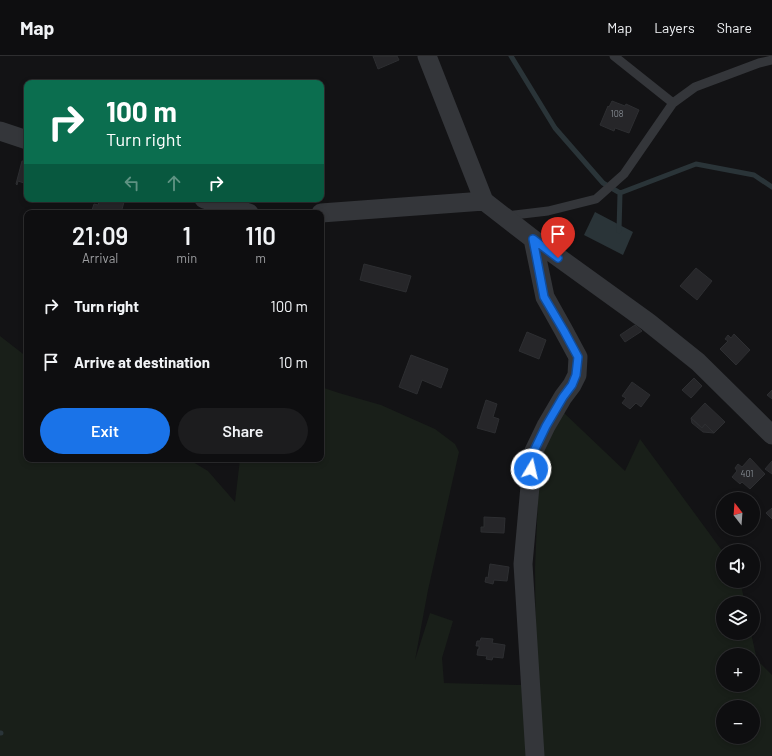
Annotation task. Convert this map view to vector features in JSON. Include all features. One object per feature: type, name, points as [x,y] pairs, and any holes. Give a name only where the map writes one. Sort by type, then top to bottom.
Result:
[{"type":"street","points":[[427,56],[484,201],[533,239],[648,322],[698,362],[772,435]]},
{"type":"street","points":[[0,131],[24,139]]},
{"type":"street","points":[[324,213],[484,201]]},
{"type":"street","points":[[214,202],[239,210]]},
{"type":"street","points":[[533,239],[544,297],[578,357],[576,375],[572,385],[546,426],[533,453],[523,564],[536,756]]},
{"type":"lane","points":[[614,56],[673,103]]},
{"type":"lane","points":[[504,216],[548,211],[596,199],[624,174],[673,103],[695,87],[772,60]]},
{"type":"shaded area","points":[[595,212],[633,232],[623,255],[584,235]]},
{"type":"shaded area","points":[[0,336],[24,355],[24,462],[193,462],[208,471],[235,502],[240,462],[324,462],[324,388],[381,405],[435,429],[455,444],[459,452],[428,590],[415,660],[430,613],[453,621],[442,658],[444,683],[519,685],[538,684],[536,662],[535,568],[540,452],[563,412],[625,471],[640,439],[717,544],[716,588],[742,588],[743,596],[716,596],[716,640],[753,640],[754,648],[716,648],[716,692],[760,692],[760,663],[772,675],[772,756],[0,756]]},
{"type":"building","points":[[373,56],[397,56],[399,60],[378,69]]},
{"type":"building","points":[[612,101],[625,106],[626,104],[639,110],[629,133],[615,128],[614,131],[600,125],[608,106],[609,107]]},
{"type":"building","points":[[22,161],[24,161],[24,183],[18,181],[17,185]]},
{"type":"building","points":[[99,202],[124,202],[122,210],[92,210],[94,204],[98,205]]},
{"type":"building","points":[[364,264],[411,276],[406,292],[360,280]]},
{"type":"building","points":[[696,268],[712,281],[697,300],[680,286]]},
{"type":"building","points":[[635,325],[642,331],[625,342],[620,335]]},
{"type":"building","points":[[527,332],[546,340],[539,359],[519,351]]},
{"type":"building","points":[[734,334],[750,350],[736,365],[720,349],[728,341],[725,339],[728,335],[731,338]]},
{"type":"building","points":[[411,355],[448,369],[441,388],[422,380],[417,394],[399,387]]},
{"type":"building","points":[[694,378],[702,386],[691,398],[682,390]]},
{"type":"building","points":[[632,382],[650,395],[641,407],[636,403],[630,409],[622,403],[626,398],[622,396]]},
{"type":"building","points":[[772,390],[772,399],[767,395]]},
{"type":"building","points":[[486,400],[497,404],[493,417],[499,419],[495,433],[477,428]]},
{"type":"building","points":[[705,403],[725,422],[714,433],[705,424],[702,428],[691,418]]},
{"type":"building","points":[[691,418],[702,428],[705,424],[714,433],[703,432],[692,423]]},
{"type":"building","points":[[750,458],[765,474],[750,489],[742,482],[740,484],[732,477],[737,471],[735,468],[738,464],[742,467]]},
{"type":"building","points":[[772,461],[772,474],[765,469]]},
{"type":"building","points":[[772,508],[772,519],[766,513]]},
{"type":"building","points":[[484,517],[505,518],[504,533],[481,532],[481,527],[484,527]]},
{"type":"building","points":[[490,564],[509,567],[507,581],[494,580],[493,584],[485,582],[486,577],[488,578]]},
{"type":"building","points":[[481,638],[493,639],[492,643],[505,645],[503,658],[493,657],[492,660],[486,659],[487,656],[477,655],[479,646],[476,646],[477,641],[480,641]]},
{"type":"waterway","points":[[511,56],[555,128],[603,183],[620,193],[696,164],[754,175],[772,187]]},
{"type":"waterway","points":[[619,231],[620,193]]},
{"type":"route","points":[[531,469],[533,453],[546,426],[572,385],[576,375],[578,357],[544,297],[533,239],[558,258]]}]
